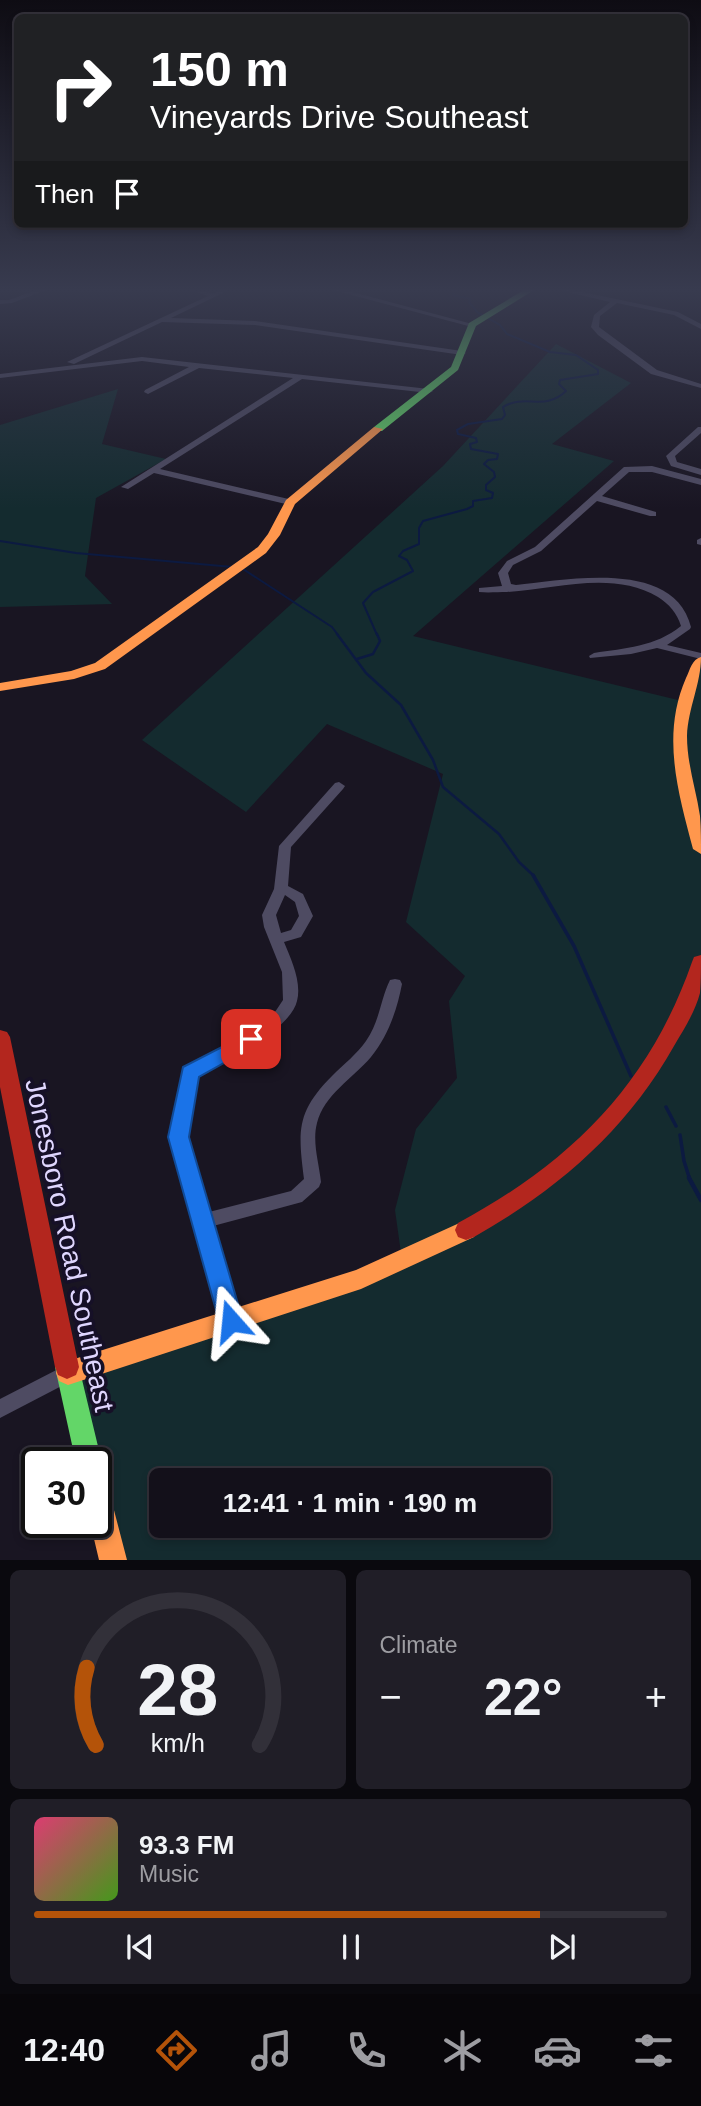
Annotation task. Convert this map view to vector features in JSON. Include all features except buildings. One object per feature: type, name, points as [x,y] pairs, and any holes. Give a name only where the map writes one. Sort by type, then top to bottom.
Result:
[{"type":"street","points":[[59,368],[70,363]]},
{"type":"street","points":[[0,376],[100,363]]},
{"type":"street","points":[[166,363],[429,391]]},
{"type":"street","points":[[0,687],[74,675],[100,666],[116,656],[262,550],[274,534],[290,502],[331,465],[429,391],[455,369],[458,363]]},
{"type":"street","points":[[641,363],[654,372],[701,386]]},
{"type":"street","points":[[148,392],[197,366]]},
{"type":"street","points":[[125,487],[300,377]]},
{"type":"street","points":[[701,429],[670,456],[674,464],[701,472]]},
{"type":"street","points":[[516,588],[508,586],[503,573],[510,563],[538,549],[627,470],[636,468],[701,482]]},
{"type":"street","points":[[154,470],[290,502]]},
{"type":"street","points":[[594,497],[653,514]]},
{"type":"street","points":[[483,590],[630,582],[663,597],[680,609],[685,617],[686,627],[674,640],[660,646],[594,656]]},
{"type":"street","points":[[674,640],[680,643],[684,650]]},
{"type":"street","points":[[660,646],[684,650],[701,659],[692,676],[680,712],[677,750],[682,787],[701,849]]},
{"type":"street","points":[[231,1321],[216,1275],[205,1220],[179,1137],[187,1083],[190,1073],[251,1039],[278,1019],[290,1001],[291,986],[278,939],[271,927],[270,915],[281,889],[285,846],[340,786]]},
{"type":"street","points":[[278,939],[296,934],[306,916],[302,900],[292,891],[281,889]]},
{"type":"street","points":[[0,1409],[68,1373],[361,1279],[471,1230],[529,1194],[591,1143],[620,1113],[654,1068],[676,1030],[693,992],[701,962]]},
{"type":"street","points":[[205,1220],[296,1198],[307,1190],[313,1182],[309,1123],[334,1082],[360,1059],[380,1033],[391,1006],[395,984]]},
{"type":"street","name":"Jonesboro Road Southeast","points":[[0,1037],[85,1447]]},
{"type":"street","points":[[108,1538],[113,1560]]},
{"type":"green space","points":[[539,363],[592,363],[631,383],[552,444],[614,461],[413,636],[678,700],[701,656],[701,1560],[113,1560],[107,1538],[112,1538],[112,1447],[90,1447],[67,1380],[401,1253],[395,1210],[416,1129],[457,1078],[449,1001],[465,976],[406,922],[443,774],[327,724],[246,812],[142,740],[443,466]]},
{"type":"green space","points":[[118,389],[102,444],[166,459],[96,498],[85,576],[112,604],[0,607],[0,425]]},
{"type":"waterway","points":[[377,635],[363,603],[373,592],[413,571],[407,560],[399,556],[403,551],[419,544],[419,528],[423,521],[467,509],[473,506],[473,501],[492,498],[493,493],[486,490],[486,485],[495,477],[494,472],[484,464],[488,460],[497,459],[498,454],[471,449],[470,444],[477,442],[476,438],[458,434],[457,430],[468,424],[502,419],[505,415],[503,407],[511,403],[542,402],[558,397],[566,391],[559,384],[560,380],[598,374],[598,370],[587,363]]},
{"type":"waterway","points":[[0,541],[76,553],[233,567]]},
{"type":"waterway","points":[[243,569],[332,627],[338,635]]},
{"type":"waterway","points":[[337,634],[366,673],[401,705],[433,760],[443,787],[499,834],[519,862],[533,875]]},
{"type":"waterway","points":[[357,659],[373,654],[380,641],[377,634]]},
{"type":"waterway","points":[[533,875],[574,946],[631,1076]]},
{"type":"waterway","points":[[666,1107],[676,1126]]},
{"type":"waterway","points":[[680,1135],[690,1180]]},
{"type":"waterway","points":[[690,1180],[701,1200]]},
{"type":"traffic: fast","points":[[378,429],[455,368],[457,363]]},
{"type":"traffic: fast","points":[[67,1367],[85,1447]]},
{"type":"traffic: slow","points":[[0,687],[74,675],[100,666],[262,550],[274,535],[290,502],[378,429]]},
{"type":"traffic: slow","points":[[701,661],[683,710],[680,733],[683,776],[701,849]]},
{"type":"traffic: slow","points":[[68,1373],[361,1279],[466,1230]]},
{"type":"traffic: slow","points":[[108,1538],[113,1560]]},
{"type":"traffic: jam","points":[[466,1230],[531,1191],[589,1142],[614,1115],[638,1086],[678,1022],[701,962]]},
{"type":"traffic: jam","points":[[0,1037],[67,1367]]},
{"type":"route","points":[[231,1321],[216,1275],[205,1220],[179,1137],[190,1073],[251,1039]]}]
